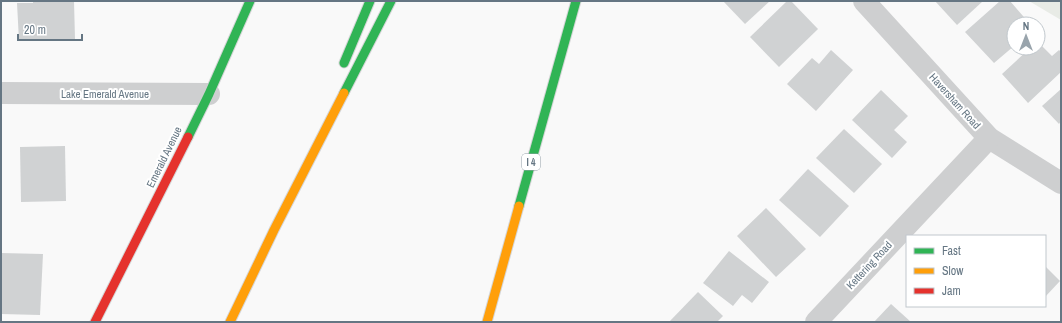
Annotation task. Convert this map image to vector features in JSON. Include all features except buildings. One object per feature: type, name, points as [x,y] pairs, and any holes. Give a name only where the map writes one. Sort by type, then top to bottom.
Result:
[{"type":"main road","name":"Emerald Avenue","points":[[95,322],[209,94],[250,1]]},
{"type":"main road","points":[[340,72],[370,1]]},
{"type":"main road","points":[[230,322],[274,230],[391,1]]},
{"type":"main road","name":"I 4","points":[[487,322],[576,1]]},
{"type":"main road","points":[[274,230],[322,115]]},
{"type":"street","name":"Haversham Road","points":[[864,1],[989,138],[1061,183]]},
{"type":"street","name":"Lake Emerald Avenue","points":[[1,93],[209,94]]},
{"type":"street","name":"Kettering Road","points":[[816,322],[989,138]]},
{"type":"shaded area","points":[[1029,1],[1061,1],[1061,20]]},
{"type":"traffic: fast","points":[[188,137],[209,94],[250,1]]},
{"type":"traffic: fast","points":[[344,63],[370,1]]},
{"type":"traffic: fast","points":[[344,93],[391,1]]},
{"type":"traffic: fast","points":[[519,206],[576,1]]},
{"type":"traffic: slow","points":[[230,322],[274,230],[344,93]]},
{"type":"traffic: slow","points":[[487,322],[519,206]]},
{"type":"traffic: jam","points":[[95,322],[188,137]]}]
